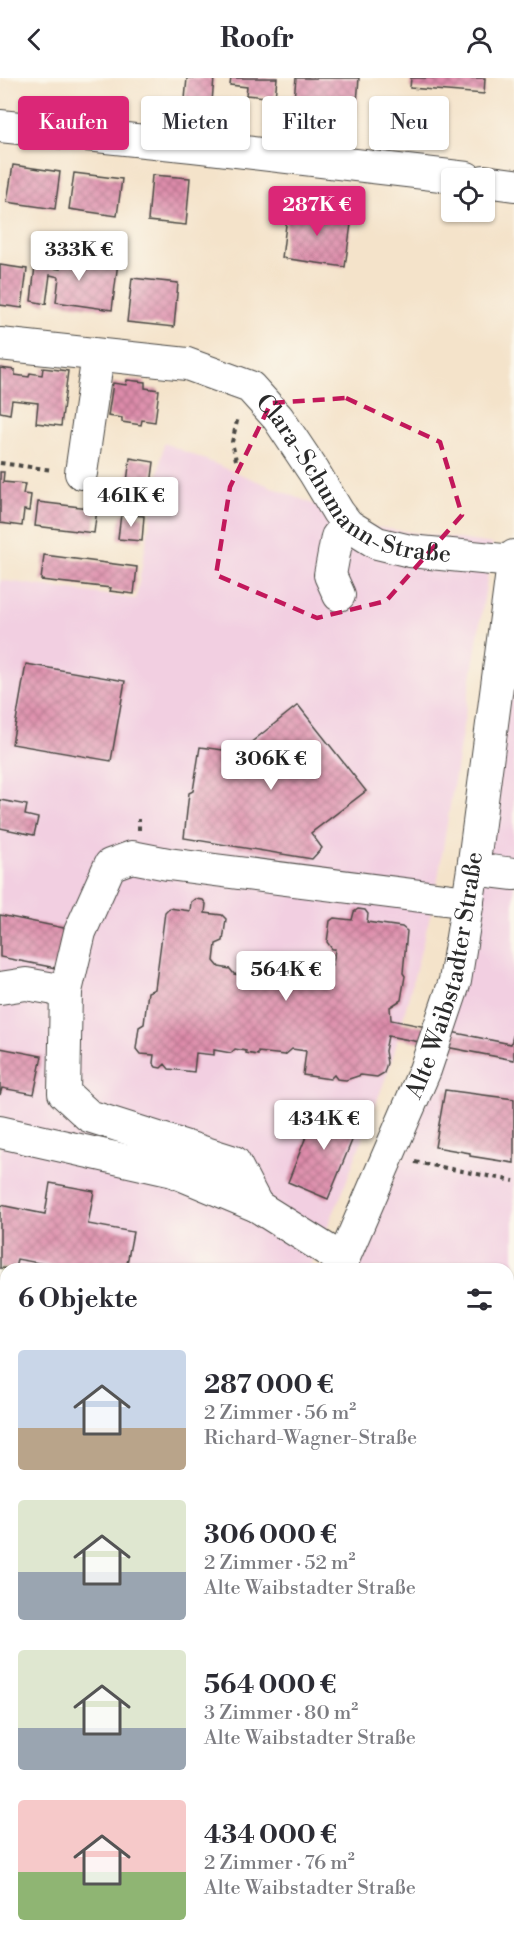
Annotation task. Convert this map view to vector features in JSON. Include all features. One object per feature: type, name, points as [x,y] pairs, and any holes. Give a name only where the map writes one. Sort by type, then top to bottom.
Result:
[{"type":"street","points":[[0,126],[441,175]]},
{"type":"street","points":[[495,182],[514,185]]},
{"type":"street","name":"Clara-Schumann-Straße","points":[[0,344],[187,364],[250,387],[278,417],[348,525],[377,543],[410,551],[513,561]]},
{"type":"street","points":[[81,473],[98,355]]},
{"type":"street","points":[[339,595],[330,575],[337,537],[348,525]]},
{"type":"street","name":"Alte Waibstadter Straße","points":[[342,1263],[425,1070],[449,1004],[461,949],[507,669],[514,556]]},
{"type":"street","points":[[257,1206],[234,1162],[89,1116],[63,1093],[66,991],[80,932],[110,865],[132,857],[168,864],[468,902]]},
{"type":"street","points":[[473,869],[514,874]]},
{"type":"street","points":[[0,988],[26,984],[66,991]]},
{"type":"street","points":[[0,1132],[173,1171],[257,1206],[338,1263]]},
{"type":"path","points":[[236,460],[232,442],[236,422],[243,404],[254,391]]},
{"type":"path","points":[[0,463],[81,473]]},
{"type":"path","points":[[389,1154],[424,1164],[514,1181]]},
{"type":"highlighted area","points":[[346,398],[440,442],[462,515],[386,601],[317,618],[216,575],[230,487],[271,403]]},
{"type":"shaded area","points":[[164,443],[367,526],[493,544],[435,897],[391,1064],[340,1198],[312,1263],[0,1263],[0,580],[136,599]]},
{"type":"shaded area","points":[[514,674],[514,1263],[358,1263],[446,1053]]},
{"type":"building","points":[[187,78],[214,78],[212,96],[185,96]]},
{"type":"building","points":[[231,78],[277,78],[275,96],[246,95],[247,87],[230,85]]},
{"type":"building","points":[[296,78],[359,78],[357,103],[357,96],[294,96]]},
{"type":"building","points":[[411,78],[485,78],[484,94],[410,88]]},
{"type":"building","points":[[13,165],[60,172],[55,209],[7,202]]},
{"type":"building","points":[[74,173],[122,179],[117,216],[69,209]]},
{"type":"building","points":[[152,175],[190,178],[186,225],[148,221]]},
{"type":"building","points":[[288,208],[352,217],[345,267],[282,258]]},
{"type":"building","points":[[62,255],[118,262],[112,310],[56,302],[59,277],[50,275],[46,304],[31,301],[35,266],[60,269]]},
{"type":"building","points":[[0,265],[27,269],[22,308],[0,305]]},
{"type":"building","points":[[132,278],[178,283],[174,327],[127,322]]},
{"type":"building","points":[[0,368],[15,370],[15,375],[29,377],[30,373],[42,375],[43,368],[68,371],[61,426],[36,423],[38,403],[12,400],[10,414],[0,412]]},
{"type":"building","points":[[127,380],[145,382],[145,388],[159,390],[155,422],[142,420],[141,425],[122,422],[122,418],[108,416],[113,383],[126,385]]},
{"type":"building","points":[[130,458],[154,462],[151,485],[127,482]]},
{"type":"building","points":[[0,472],[4,472],[3,482],[25,484],[23,494],[31,495],[29,511],[24,510],[22,526],[0,523]]},
{"type":"building","points":[[38,502],[97,509],[94,533],[35,526]]},
{"type":"building","points":[[121,514],[144,516],[142,541],[118,539]]},
{"type":"building","points":[[44,555],[137,567],[134,594],[110,591],[111,588],[41,580]]},
{"type":"building","points":[[26,664],[125,681],[111,761],[12,744]]},
{"type":"building","points":[[298,705],[366,791],[311,833],[322,848],[312,859],[184,838],[189,793],[193,791],[200,747],[239,752]]},
{"type":"building","points":[[0,800],[27,805],[25,815],[38,818],[34,835],[0,828]]},
{"type":"building","points":[[195,899],[203,900],[206,904],[205,913],[222,915],[226,919],[223,941],[216,944],[214,961],[219,967],[230,969],[234,974],[246,976],[247,970],[251,967],[282,971],[285,966],[294,967],[296,973],[323,972],[333,964],[335,949],[332,949],[327,942],[330,921],[334,918],[352,920],[354,912],[358,909],[365,910],[368,914],[367,922],[402,927],[407,931],[403,973],[405,976],[401,1000],[390,1007],[391,1020],[511,1044],[514,1032],[514,1060],[388,1036],[385,1051],[387,1063],[384,1073],[377,1077],[361,1075],[346,1080],[337,1079],[334,1075],[330,1079],[303,1075],[306,1051],[292,1049],[285,1055],[258,1052],[258,1055],[235,1049],[231,1053],[214,1050],[214,1055],[196,1053],[194,1072],[169,1069],[165,1064],[161,1068],[156,1067],[153,1063],[154,1055],[140,1054],[136,1049],[139,1027],[144,1024],[148,992],[155,989],[165,912],[169,908],[190,911],[191,902]]},
{"type":"building","points":[[0,915],[69,929],[61,969],[0,957]]},
{"type":"building","points":[[0,1048],[42,1056],[34,1094],[2,1088],[0,1095]]},
{"type":"building","points":[[445,1090],[514,1099],[514,1163],[470,1156],[470,1153],[435,1147]]},
{"type":"building","points":[[319,1104],[360,1121],[328,1199],[288,1182]]},
{"type":"building","points":[[50,1183],[94,1191],[88,1224],[133,1232],[127,1263],[39,1263],[17,1259],[16,1263],[0,1263],[0,1205],[45,1214]]}]
